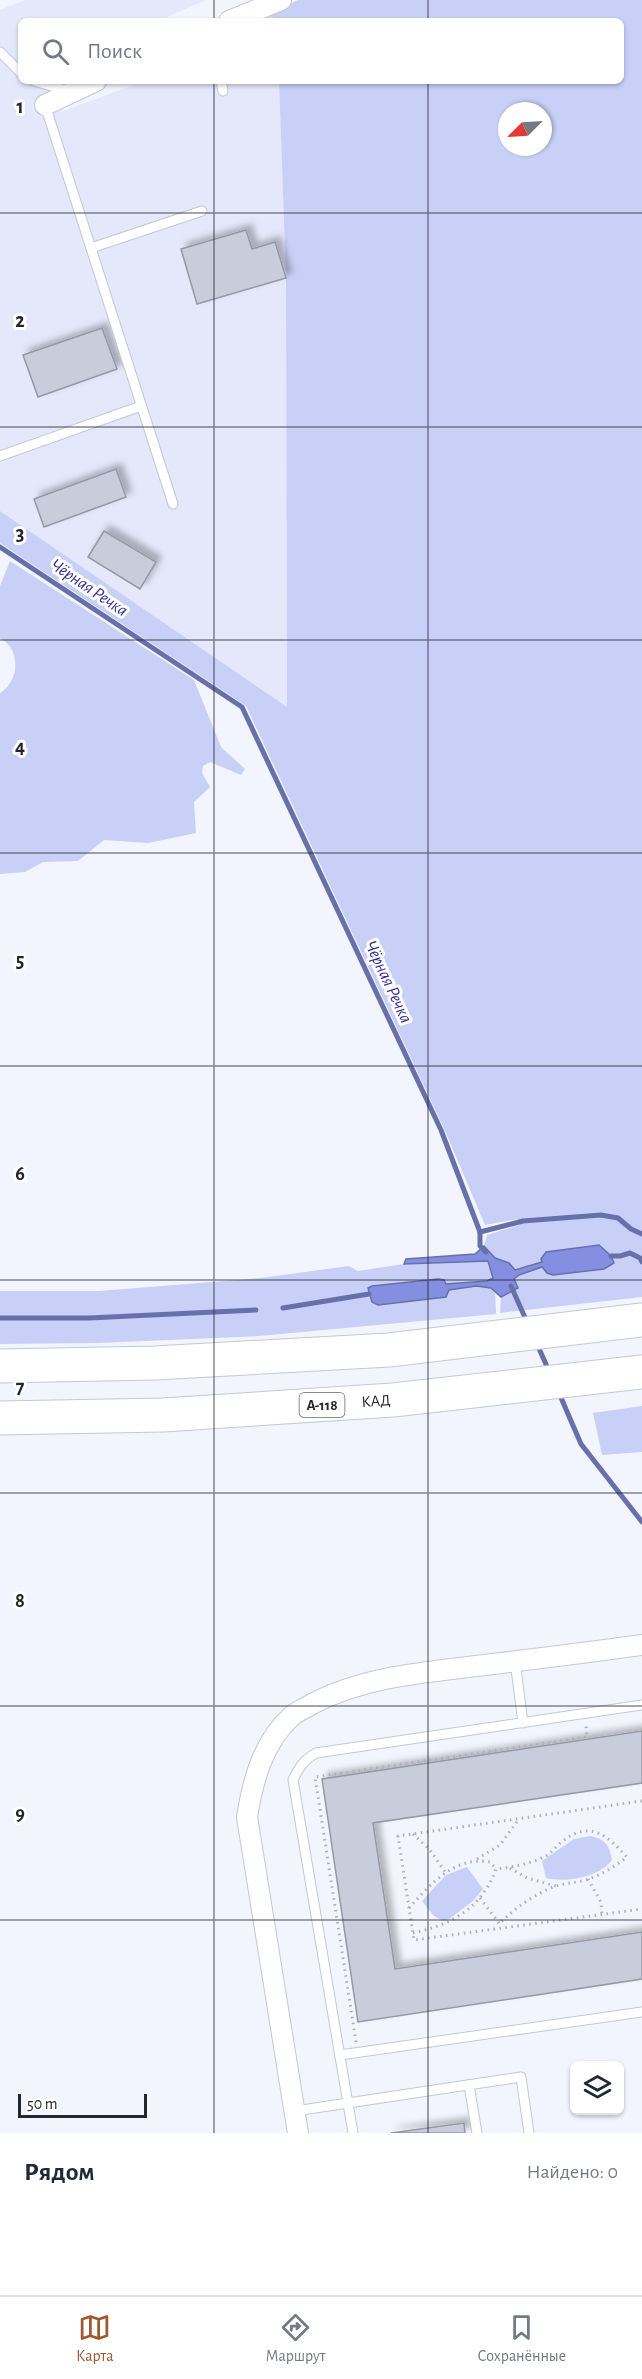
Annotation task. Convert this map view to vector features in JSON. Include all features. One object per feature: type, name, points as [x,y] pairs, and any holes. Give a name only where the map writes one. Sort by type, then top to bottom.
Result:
[{"type":"highway","points":[[0,1366],[155,1363],[389,1350],[642,1320]]},
{"type":"highway","name":"КАД","points":[[0,1419],[163,1415],[393,1400],[642,1372]]},
{"type":"street","points":[[236,18],[281,0]]},
{"type":"street","points":[[45,105],[90,84]]},
{"type":"street","points":[[298,2133],[247,1817],[253,1783],[262,1758],[276,1734],[293,1714],[330,1695],[359,1684],[425,1673],[642,1646]]},
{"type":"lane","points":[[0,52],[18,70]]},
{"type":"lane","points":[[45,84],[73,92]]},
{"type":"lane","points":[[45,105],[173,504]]},
{"type":"lane","points":[[91,248],[201,211]]},
{"type":"lane","points":[[0,456],[141,406]]},
{"type":"lane","points":[[515,1661],[523,1723]]},
{"type":"lane","points":[[353,2133],[293,1780],[298,1768],[305,1759],[316,1753],[642,1705]]},
{"type":"lane","points":[[340,2055],[642,2012]]},
{"type":"lane","points":[[295,2111],[521,2077],[529,2133]]},
{"type":"lane","points":[[469,2085],[477,2133]]},
{"type":"path","points":[[357,2052],[315,1777],[587,1737]]},
{"type":"path","points":[[642,1801],[398,1836],[414,1940],[642,1909]]},
{"type":"path","points":[[409,1908],[427,1888],[446,1873],[460,1864],[476,1860],[500,1845],[519,1819]]},
{"type":"path","points":[[496,1869],[519,1866],[546,1856],[573,1834],[587,1830],[599,1832],[610,1839],[627,1857],[608,1871],[588,1879],[556,1886],[532,1897],[514,1909],[499,1924]]},
{"type":"path","points":[[413,1834],[429,1850],[446,1873]]},
{"type":"path","points":[[476,1860],[490,1862],[496,1869]]},
{"type":"path","points":[[508,1868],[526,1878],[556,1886]]},
{"type":"path","points":[[413,1933],[433,1929],[453,1920],[472,1907],[492,1880],[496,1869]]},
{"type":"path","points":[[588,1879],[600,1902],[602,1915]]},
{"type":"path","points":[[480,1898],[502,1928]]},
{"type":"shaded area","points":[[25,0],[206,0],[165,18],[18,18],[18,84],[47,84],[63,111],[137,84],[279,84],[286,278],[287,708],[0,511],[0,10]]},
{"type":"shaded area","points":[[298,0],[642,0],[642,1297],[500,1313],[501,1297],[518,1288],[514,1279],[542,1267],[544,1270],[542,1262],[514,1270],[509,1263],[495,1258],[484,1246],[487,1235],[519,1225],[518,1219],[485,1225],[446,1133],[246,706],[0,543],[0,511],[287,707],[286,278],[279,84],[624,84],[624,18],[263,17]]},
{"type":"shaded area","points":[[10,561],[194,680],[221,747],[245,769],[241,775],[210,762],[203,766],[202,773],[210,787],[194,802],[196,833],[148,843],[104,840],[78,861],[43,862],[25,872],[0,874],[0,693],[11,681],[15,657],[7,643],[0,638],[0,586]]},
{"type":"shaded area","points":[[488,1261],[493,1278],[487,1281],[445,1284],[446,1297],[449,1290],[476,1286],[491,1288],[495,1293],[496,1314],[259,1336],[98,1343],[0,1344],[0,1291],[99,1291],[261,1278],[349,1266],[358,1271],[404,1264]]},
{"type":"shaded area","points":[[642,1406],[642,1452],[602,1455],[593,1413]]},
{"type":"shaded area","points":[[590,1836],[603,1841],[608,1846],[612,1860],[607,1866],[599,1871],[573,1879],[546,1878],[542,1861],[574,1839]]},
{"type":"shaded area","points":[[467,1867],[483,1889],[473,1901],[449,1919],[444,1921],[434,1916],[422,1901],[446,1875]]},
{"type":"water","points":[[599,1245],[611,1256],[614,1263],[604,1269],[553,1275],[547,1273],[542,1267],[519,1275],[514,1279],[518,1288],[501,1297],[491,1288],[476,1286],[449,1290],[446,1297],[378,1305],[372,1302],[368,1288],[438,1279],[444,1280],[446,1284],[487,1281],[493,1278],[488,1261],[404,1264],[406,1259],[475,1254],[484,1246],[495,1258],[509,1263],[515,1270],[542,1262],[541,1259],[546,1252]]},
{"type":"building","points":[[246,230],[252,249],[275,242],[286,278],[197,304],[181,249]]},
{"type":"building","points":[[102,328],[117,369],[38,397],[23,355]]},
{"type":"building","points":[[116,469],[126,497],[44,527],[34,499]]},
{"type":"building","points":[[104,531],[156,562],[140,589],[88,557]]},
{"type":"building","points":[[642,1731],[642,1783],[373,1823],[395,1969],[642,1932],[642,1979],[358,2022],[322,1779]]},
{"type":"building","points":[[464,2123],[465,2133],[391,2133]]},
{"type":"waterway","name":"Чёрная Речка","points":[[0,547],[242,707],[441,1130],[480,1232],[480,1246],[486,1252]]},
{"type":"waterway","points":[[480,1232],[523,1221],[601,1215],[618,1218],[631,1229],[642,1234]]},
{"type":"waterway","points":[[611,1256],[630,1253],[640,1258],[642,1262]]},
{"type":"waterway","name":"Чёрная Речка","points":[[511,1286],[527,1322]]},
{"type":"waterway","points":[[283,1308],[369,1294]]},
{"type":"waterway","points":[[0,1318],[89,1318],[256,1310]]},
{"type":"waterway","name":"Чёрная Речка","points":[[537,1344],[549,1371]]},
{"type":"waterway","name":"Чёрная Речка","points":[[559,1393],[581,1444],[642,1522]]}]
